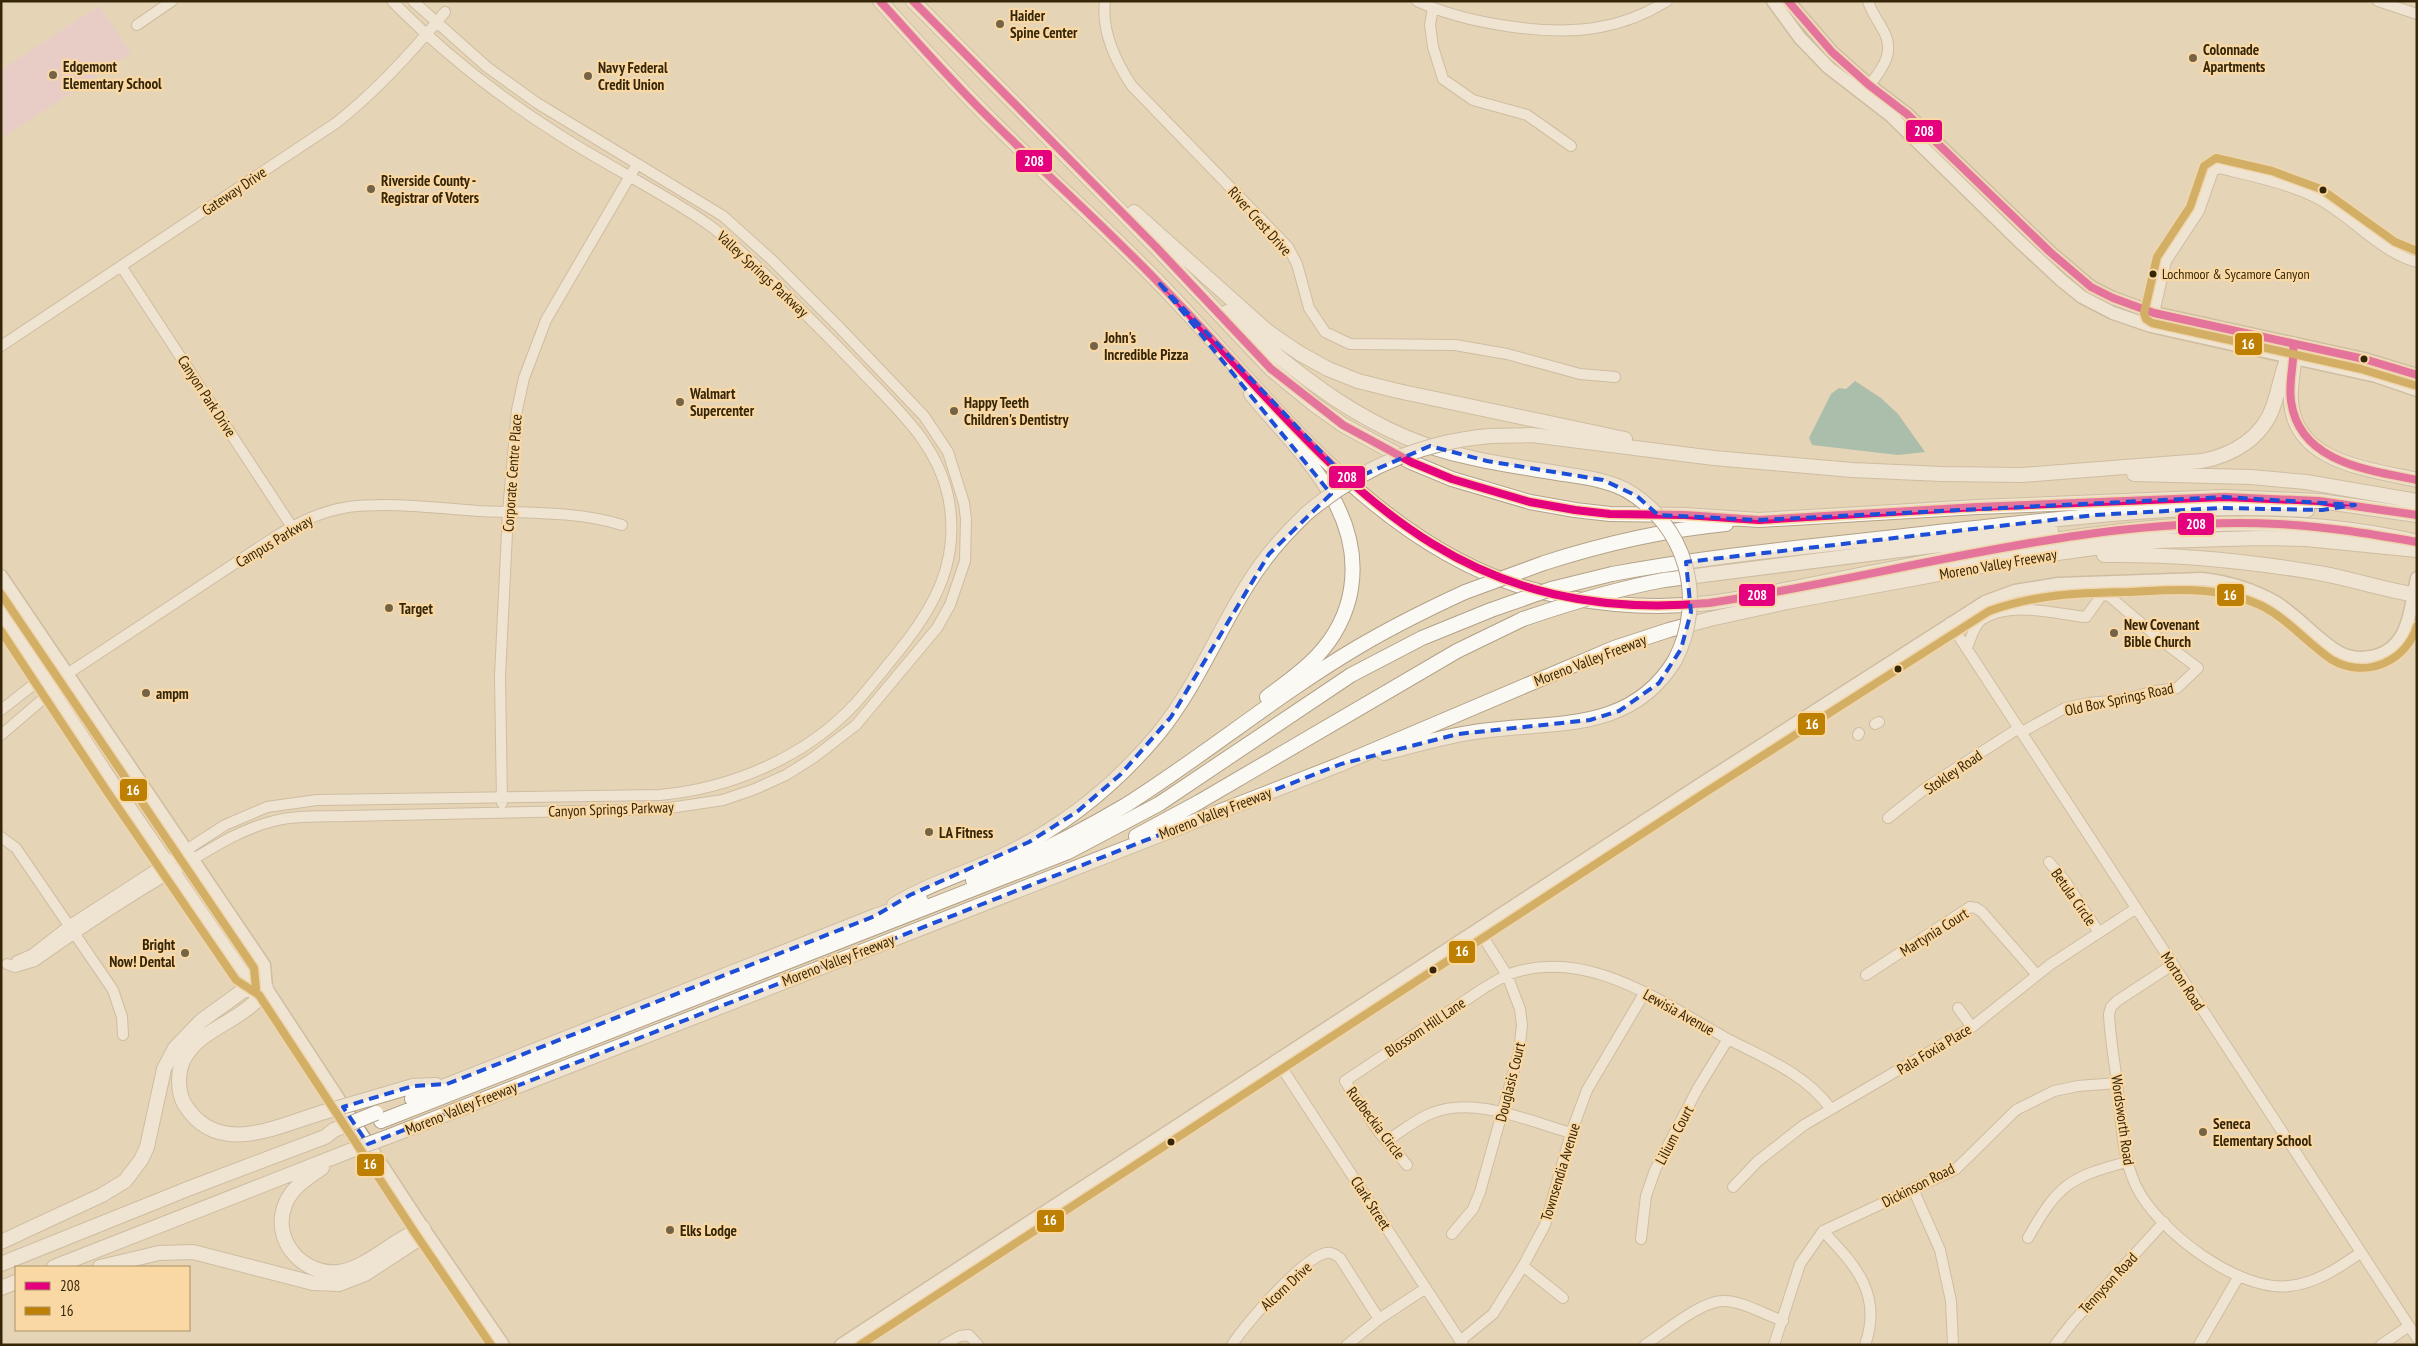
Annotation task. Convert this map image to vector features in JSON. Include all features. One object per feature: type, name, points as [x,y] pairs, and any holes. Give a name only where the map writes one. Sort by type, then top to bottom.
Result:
[{"type":"highway","points":[[880,1],[992,122],[1160,284],[1316,451],[1387,516],[1432,546],[1480,571],[1524,587],[1568,598],[1623,604],[1706,603],[2018,540]]},
{"type":"highway","points":[[913,1],[1155,246],[1247,345],[1294,388],[1343,425],[1411,462],[1487,490],[1530,502],[1610,514],[1685,515],[1759,520],[1976,507],[2224,497],[2282,498],[2355,505],[2417,515]]},
{"type":"highway","points":[[991,78],[1096,174],[1186,261],[1267,331],[1299,353],[1358,381],[1714,458]]},
{"type":"highway","points":[[1155,246],[1281,360],[1326,394],[1412,439],[1464,456],[1592,478],[1626,490],[1647,504],[1661,518],[1679,545],[1685,561],[1690,586],[1691,612],[1686,634],[1675,660],[1659,682],[1633,704],[1606,716],[1566,723],[1458,734],[1341,764]]},
{"type":"highway","points":[[1160,284],[1326,485],[1339,507],[1352,548],[1353,572],[1349,598],[1334,635],[1317,656],[1262,701],[1230,733]]},
{"type":"highway","points":[[2293,344],[2291,400],[2293,416],[2304,438],[2314,448],[2335,459],[2417,480]]},
{"type":"highway","points":[[875,916],[910,895],[977,868],[1029,842],[1078,811],[1121,774],[1171,717],[1257,569],[1286,533],[1306,514],[1352,479],[1392,459],[1434,444],[1490,436],[1539,436],[1714,458],[1852,470],[1942,474],[2022,475],[2065,473],[2202,461],[2224,456],[2237,450],[2255,435],[2269,417],[2292,358]]},
{"type":"highway","points":[[2065,473],[2260,478],[2306,482],[2417,501]]},
{"type":"highway","points":[[379,1117],[1068,852],[1160,804],[1351,675],[1422,638],[1491,610],[1551,589],[1612,574],[1690,562],[2053,520],[2167,510],[2220,508],[2322,510],[2355,505]]},
{"type":"highway","name":"Moreno Valley Freeway","points":[[1,1264],[190,1188],[379,1117],[447,1084],[875,916],[980,878],[1062,840],[1126,804],[1357,648],[1399,624],[1465,592],[1544,563],[1609,544],[1670,531],[1759,520]]},
{"type":"highway","points":[[1080,866],[1199,802],[1456,651],[1523,619],[1586,597],[1627,586],[1664,580],[2076,532],[2269,524],[2350,530],[2417,540]]},
{"type":"highway","points":[[2098,552],[2157,541],[2261,538],[2306,539],[2417,550]]},
{"type":"highway","points":[[2098,552],[2213,558],[2416,588]]},
{"type":"highway","name":"Moreno Valley Freeway","points":[[57,1266],[1341,764],[1614,648],[1668,630],[1787,602],[2036,556],[2098,552]]},
{"type":"highway","points":[[266,988],[253,1003],[203,1037],[185,1056],[179,1082],[183,1100],[195,1118],[216,1133],[231,1136],[268,1129],[413,1086],[447,1084]]},
{"type":"highway","points":[[1,1242],[102,1195],[125,1180],[147,1147],[164,1069],[175,1048],[201,1021],[244,990],[266,988]]},
{"type":"highway","points":[[349,1152],[304,1181],[287,1199],[282,1216],[282,1225],[285,1240],[295,1256],[315,1270],[325,1272],[348,1270],[408,1234],[423,1228]]},
{"type":"highway","points":[[104,1266],[159,1253],[193,1252],[313,1284],[339,1284],[365,1274],[414,1242],[423,1228]]},
{"type":"highway","points":[[1,1288],[15,1282]]},
{"type":"highway","points":[[1,1297],[15,1292]]},
{"type":"main road","points":[[1773,1],[1805,44],[1828,67],[1906,114],[2067,268],[2091,287],[2113,298],[2154,312],[2386,364],[2417,375]]},
{"type":"main road","points":[[1788,1],[1890,115],[2047,267],[2082,297],[2113,313],[2151,326],[2381,378],[2417,390]]},
{"type":"main road","points":[[1,576],[66,675],[264,965],[266,988]]},
{"type":"main road","points":[[841,1345],[860,1340],[1478,929],[1985,602],[2002,595],[2058,584],[2202,580],[2221,582],[2250,590],[2276,603],[2336,651],[2355,658],[2377,656],[2401,639],[2411,612],[2416,588]]},
{"type":"main road","points":[[1,592],[30,620]]},
{"type":"main road","points":[[1,612],[244,974],[266,988],[423,1228],[503,1345]]},
{"type":"street","points":[[137,25],[172,1]]},
{"type":"street","name":"Valley Springs Parkway","points":[[392,1],[425,36],[501,95],[558,134],[694,214],[731,241],[828,337],[912,425],[934,458],[948,496],[952,537],[945,576]]},
{"type":"street","name":"Valley Springs Parkway","points":[[413,1],[487,67],[537,103],[699,200],[740,230],[839,327],[924,416],[948,452],[964,503],[966,520],[965,561],[960,578]]},
{"type":"street","name":"River Crest Drive","points":[[1106,1],[1109,40],[1118,64],[1132,86],[1288,247],[1297,264],[1309,308],[1325,332],[1350,344],[1455,345],[1507,354],[1580,374],[1615,377]]},
{"type":"street","points":[[1417,1],[1433,8],[1496,23],[1579,30],[1601,27],[1630,19],[1667,1]]},
{"type":"street","points":[[1866,90],[1887,59],[1889,47],[1888,37],[1868,1]]},
{"type":"street","points":[[2378,1],[2417,14]]},
{"type":"street","points":[[1433,8],[1430,25],[1433,47],[1443,78],[1473,100],[1527,115],[1571,146]]},
{"type":"street","name":"Gateway Drive","points":[[1,346],[336,123],[357,106],[446,12]]},
{"type":"street","name":"Corporate Centre Place","points":[[502,812],[500,676],[508,512],[516,410],[532,351],[546,320],[637,164]]},
{"type":"street","points":[[2154,312],[2166,261],[2199,211],[2213,171],[2219,168],[2287,186],[2318,199],[2384,240],[2404,257],[2417,262]]},
{"type":"street","name":"Canyon Park Drive","points":[[121,266],[292,527]]},
{"type":"street","name":"Campus Parkway","points":[[1,734],[43,700],[49,686],[292,527],[326,512],[370,505],[508,512],[606,520],[622,525]]},
{"type":"street","name":"Canyon Springs Parkway","points":[[189,855],[225,825],[279,804],[317,800],[672,794],[730,781],[785,756],[818,736],[862,696],[914,632],[932,606],[945,576]]},
{"type":"street","name":"Canyon Springs Parkway","points":[[72,929],[189,855],[248,829],[275,820],[686,807],[723,800],[786,775],[832,745],[856,725],[937,628],[950,605],[960,578]]},
{"type":"street","name":"Old Box Springs Road","points":[[1966,648],[1980,621],[1998,612],[2014,610],[2086,617],[2101,596],[2108,595],[2162,641],[2198,668],[2177,688],[2155,691],[2122,700],[2089,703],[2065,708],[2020,730]]},
{"type":"street","name":"Morton Road","points":[[1950,623],[2417,1338]]},
{"type":"street","name":"Campus Parkway","points":[[1,710],[33,685],[49,686]]},
{"type":"street","name":"Stokley Road","points":[[1888,818],[1927,787],[2020,730]]},
{"type":"street","points":[[1,837],[16,848],[113,990],[122,1017],[124,1035]]},
{"type":"street","name":"Betula Circle","points":[[2049,862],[2066,881],[2098,931]]},
{"type":"street","name":"Martynia Court","points":[[1866,975],[1970,907],[1982,912],[2037,975]]},
{"type":"street","name":"Pala Foxia Place","points":[[1733,1187],[1780,1143],[1832,1109],[1972,1027],[2037,975],[2098,931],[2135,908]]},
{"type":"street","points":[[72,929],[35,961],[14,967],[6,964],[33,954],[72,929]]},
{"type":"street","name":"Douglasis Court","points":[[1452,1234],[1473,1208],[1480,1192],[1522,1040],[1520,1009],[1507,976],[1478,929]]},
{"type":"street","name":"Wordsworth Road","points":[[2172,965],[2111,1007],[2110,1020],[2127,1162],[2144,1201],[2194,1249],[2239,1276],[2269,1286],[2300,1285],[2320,1278],[2360,1253]]},
{"type":"street","name":"Lewisia Avenue","points":[[1507,976],[1541,968],[1576,970],[1622,982],[1645,992],[1728,1039],[1748,1047],[1816,1090],[1832,1109]]},
{"type":"street","name":"Blossom Hill Lane","points":[[1345,1081],[1484,988],[1507,976]]},
{"type":"street","name":"Townsendia Avenue","points":[[1462,1343],[1493,1314],[1524,1266],[1545,1225],[1571,1133],[1587,1090],[1645,992]]},
{"type":"street","points":[[1958,1008],[1972,1027]]},
{"type":"street","name":"Lilium Court","points":[[1641,1240],[1646,1196],[1655,1170],[1698,1088],[1728,1039]]},
{"type":"street","name":"Clark Street","points":[[1278,1062],[1462,1343]]},
{"type":"street","name":"Rudbeckia Circle","points":[[1345,1081],[1386,1141],[1408,1165]]},
{"type":"street","name":"Dickinson Road","points":[[1823,1230],[1914,1190],[1956,1168],[2016,1110],[2054,1091],[2078,1086],[2117,1083]]},
{"type":"street","points":[[1386,1141],[1432,1113],[1466,1106],[1502,1113],[1571,1133]]},
{"type":"street","points":[[2028,1238],[2044,1210],[2065,1186],[2080,1176],[2127,1162]]},
{"type":"street","points":[[1914,1190],[1940,1250],[1951,1301],[1954,1345]]},
{"type":"street","name":"Tennyson Road","points":[[2055,1345],[2072,1323],[2164,1222]]},
{"type":"street","points":[[1774,1345],[1800,1264],[1823,1230],[1850,1261],[1863,1280],[1870,1299],[1871,1316],[1865,1345]]},
{"type":"street","name":"Alcorn Drive","points":[[1232,1345],[1243,1329],[1272,1297],[1302,1269],[1325,1254],[1333,1253],[1340,1258],[1379,1318]]},
{"type":"street","points":[[1524,1266],[1562,1298]]},
{"type":"street","points":[[2199,1345],[2239,1276]]},
{"type":"street","points":[[1347,1345],[1379,1318],[1426,1288]]},
{"type":"street","points":[[1645,1345],[1698,1310],[1722,1300],[1731,1301],[1782,1321]]},
{"type":"street","points":[[2381,1345],[2409,1326]]},
{"type":"street","points":[[944,1345],[960,1336],[969,1335],[978,1345]]},
{"type":"highlighted area","points":[[1160,284],[1349,481],[1430,446],[1487,461],[1603,480],[1637,496],[1658,515],[1759,520],[2224,497],[2355,505],[2322,510],[2220,508],[2095,515],[1686,562],[1691,612],[1681,649],[1659,683],[1619,711],[1590,720],[1458,734],[1341,764],[368,1144],[343,1107],[413,1086],[447,1084],[875,916],[910,895],[1029,842],[1078,811],[1121,774],[1171,717],[1269,554],[1331,494]]},
{"type":"shaded area","name":"Edgemont Elementary School","points":[[99,6],[131,53],[1,139],[1,70]]},
{"type":"water","points":[[1855,381],[1881,398],[1898,414],[1925,452],[1898,455],[1812,445],[1809,438],[1831,394],[1839,388],[1846,389]]},
{"type":"transit line","name":"208","points":[[880,1],[969,98],[1134,257],[1332,465],[1392,516],[1456,558],[1529,588],[1612,603],[1709,603],[2063,538],[2134,529],[2206,524],[2278,524],[2365,533],[2417,542]]},
{"type":"transit line","name":"208","points":[[913,1],[1155,246],[1271,369],[1343,425],[1411,462],[1452,479],[1530,502],[1575,510],[1610,514],[1685,515],[1759,520],[1977,507],[2224,497],[2319,501],[2417,515]]},
{"type":"transit line","name":"208","points":[[1788,1],[1832,52],[1869,85],[1907,114],[2050,252],[2091,287],[2113,298],[2154,313],[2364,359],[2417,375]]},
{"type":"transit line","name":"16","points":[[2414,385],[2361,369],[2152,323],[2146,319],[2144,313],[2157,257],[2190,207],[2204,166],[2216,158],[2272,171],[2321,189],[2395,242],[2417,251]]},
{"type":"transit line","name":"208","points":[[2293,344],[2291,401],[2297,421],[2307,438],[2321,450],[2338,460],[2357,467],[2417,480]]},
{"type":"transit line","name":"16","points":[[860,1345],[1703,794],[1989,611],[2006,605],[2058,595],[2179,590],[2228,594],[2270,610],[2332,660],[2358,668],[2383,664],[2394,658],[2412,639],[2417,626]]},
{"type":"transit line","name":"16","points":[[1,594],[254,968],[256,989]]},
{"type":"transit line","name":"16","points":[[1,631],[106,790],[236,980],[259,995],[491,1345]]},
{"type":"place","name":"Haider Spine Center","points":[[1000,24]]},
{"type":"place","name":"Colonnade Apartments","points":[[2193,58]]},
{"type":"place","name":"Edgemont Elementary School","points":[[53,75]]},
{"type":"place","name":"Navy Federal Credit Union","points":[[588,76]]},
{"type":"place","name":"Riverside County - Registrar of Voters","points":[[371,189]]},
{"type":"place","name":"Lochmoor & Sycamore Canyon","points":[[2153,274]]},
{"type":"place","name":"John's Incredible Pizza","points":[[1094,346]]},
{"type":"place","name":"Walmart Supercenter","points":[[680,402]]},
{"type":"place","name":"Happy Teeth Children's Dentistry","points":[[954,411]]},
{"type":"place","name":"Target","points":[[389,608]]},
{"type":"place","name":"New Covenant Bible Church","points":[[2114,633]]},
{"type":"place","name":"ampm","points":[[146,693]]},
{"type":"place","name":"LA Fitness","points":[[929,832]]},
{"type":"place","name":"Bright Now! Dental","points":[[185,953]]},
{"type":"place","name":"Seneca Elementary School","points":[[2203,1132]]},
{"type":"place","name":"Elks Lodge","points":[[670,1230]]}]
